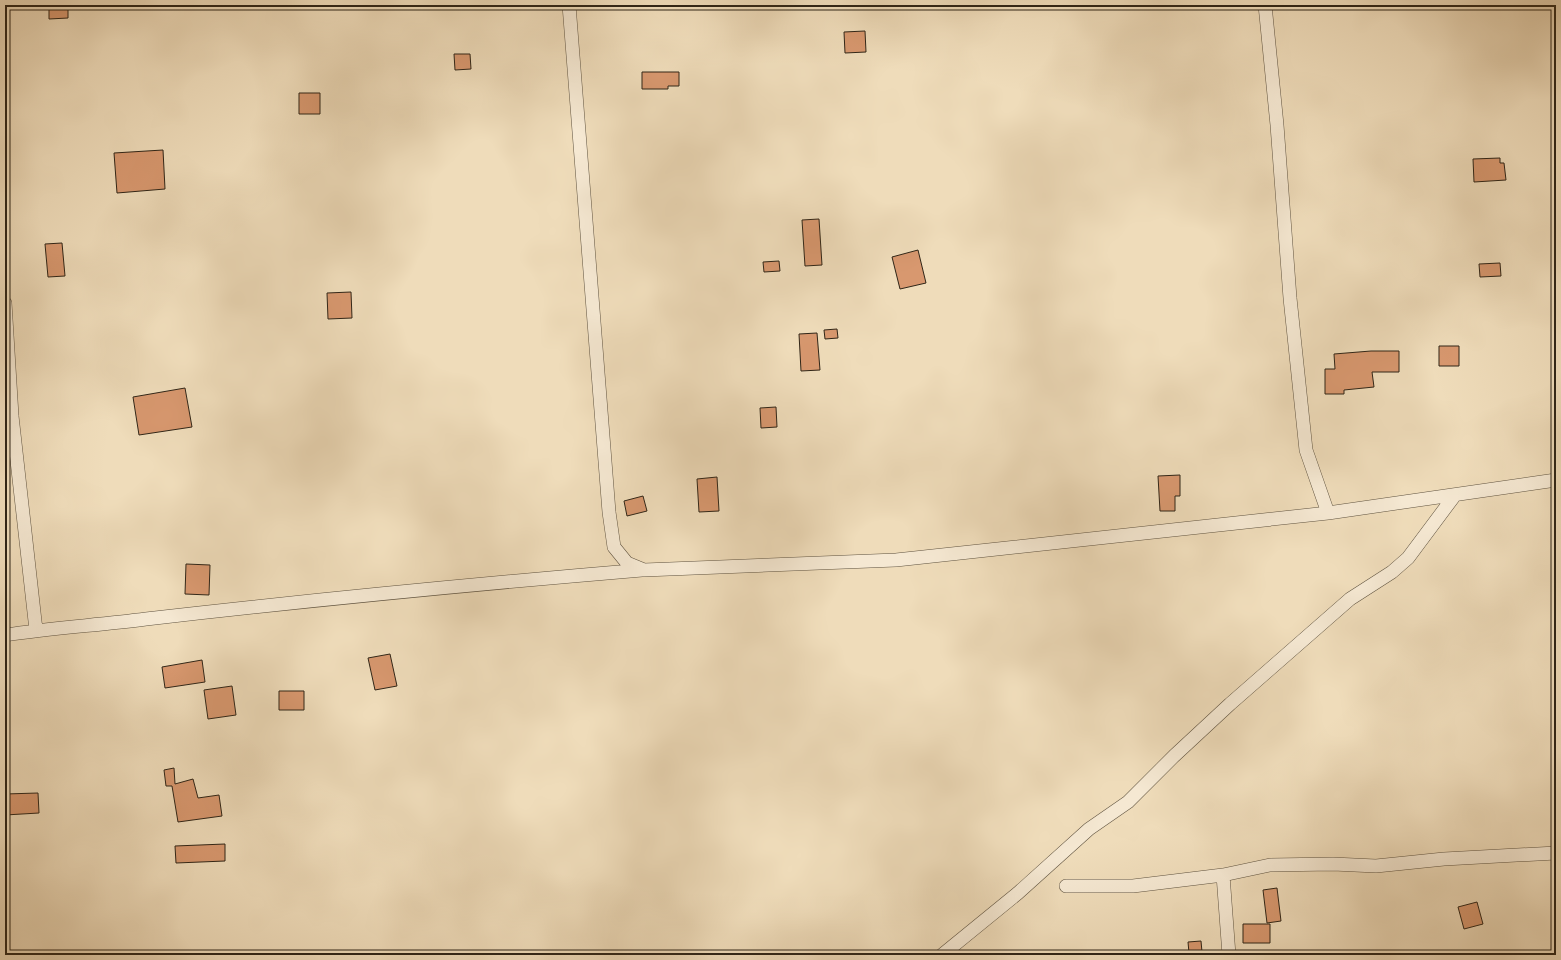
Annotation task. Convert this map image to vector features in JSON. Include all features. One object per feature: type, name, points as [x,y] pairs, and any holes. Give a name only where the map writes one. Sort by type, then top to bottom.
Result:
[{"type":"street","points":[[569,5],[609,512],[614,547],[627,563],[644,570]]},
{"type":"street","points":[[1265,5],[1277,124],[1290,298],[1306,450],[1328,513]]},
{"type":"street","points":[[5,303],[12,416],[36,630]]},
{"type":"street","points":[[5,635],[36,630],[443,587],[644,570],[896,560],[1328,513],[1556,480]]},
{"type":"street","points":[[942,955],[1018,893],[1089,829],[1128,802],[1174,756],[1230,704],[1350,599],[1392,572],[1408,558],[1455,495]]},
{"type":"street","points":[[1066,886],[1133,886],[1223,875],[1270,865],[1333,864],[1376,866],[1444,859],[1556,853]]},
{"type":"street","points":[[1223,875],[1229,955]]},
{"type":"building","points":[[49,5],[68,5],[68,18],[49,19]]},
{"type":"building","points":[[865,31],[866,52],[845,53],[844,32]]},
{"type":"building","points":[[454,54],[470,54],[471,69],[455,70]]},
{"type":"building","points":[[642,72],[679,72],[679,86],[668,86],[668,89],[642,89]]},
{"type":"building","points":[[299,93],[320,93],[320,114],[299,114]]},
{"type":"building","points":[[163,150],[165,189],[117,193],[114,153]]},
{"type":"building","points":[[1500,158],[1500,163],[1504,163],[1506,180],[1474,182],[1473,159]]},
{"type":"building","points":[[819,219],[822,265],[805,266],[802,220]]},
{"type":"building","points":[[62,243],[65,276],[48,277],[45,244]]},
{"type":"building","points":[[918,250],[926,283],[900,289],[892,257]]},
{"type":"building","points":[[779,261],[780,271],[764,272],[763,262]]},
{"type":"building","points":[[1500,263],[1501,276],[1480,277],[1479,264]]},
{"type":"building","points":[[351,292],[352,318],[328,319],[327,293]]},
{"type":"building","points":[[837,329],[838,338],[825,339],[824,330]]},
{"type":"building","points":[[817,333],[820,370],[801,371],[799,334]]},
{"type":"building","points":[[1439,346],[1459,346],[1459,366],[1439,366]]},
{"type":"building","points":[[1371,351],[1399,351],[1399,372],[1372,372],[1374,387],[1344,390],[1344,394],[1325,394],[1325,369],[1335,369],[1334,354]]},
{"type":"building","points":[[185,388],[192,427],[139,435],[133,397]]},
{"type":"building","points":[[776,407],[777,427],[761,428],[760,408]]},
{"type":"building","points":[[1180,475],[1180,496],[1175,496],[1175,511],[1160,511],[1158,476]]},
{"type":"building","points":[[717,477],[719,511],[699,512],[697,479]]},
{"type":"building","points":[[643,496],[647,511],[627,516],[624,501]]},
{"type":"building","points":[[186,564],[210,565],[209,595],[185,594]]},
{"type":"building","points":[[390,654],[397,686],[375,690],[368,658]]},
{"type":"building","points":[[202,660],[205,682],[165,688],[162,667]]},
{"type":"building","points":[[232,686],[236,715],[208,719],[204,690]]},
{"type":"building","points":[[279,691],[304,691],[304,710],[279,710]]},
{"type":"building","points":[[174,768],[175,784],[193,779],[198,798],[219,795],[222,816],[178,822],[172,786],[166,786],[164,770]]},
{"type":"building","points":[[38,793],[39,813],[5,815],[5,794]]},
{"type":"building","points":[[225,844],[225,861],[176,863],[175,846]]},
{"type":"building","points":[[1277,888],[1281,921],[1267,923],[1263,890]]},
{"type":"building","points":[[1477,902],[1483,924],[1464,929],[1458,907]]},
{"type":"building","points":[[1243,924],[1270,924],[1270,943],[1243,943]]},
{"type":"building","points":[[1201,941],[1202,952],[1189,953],[1188,942]]}]
